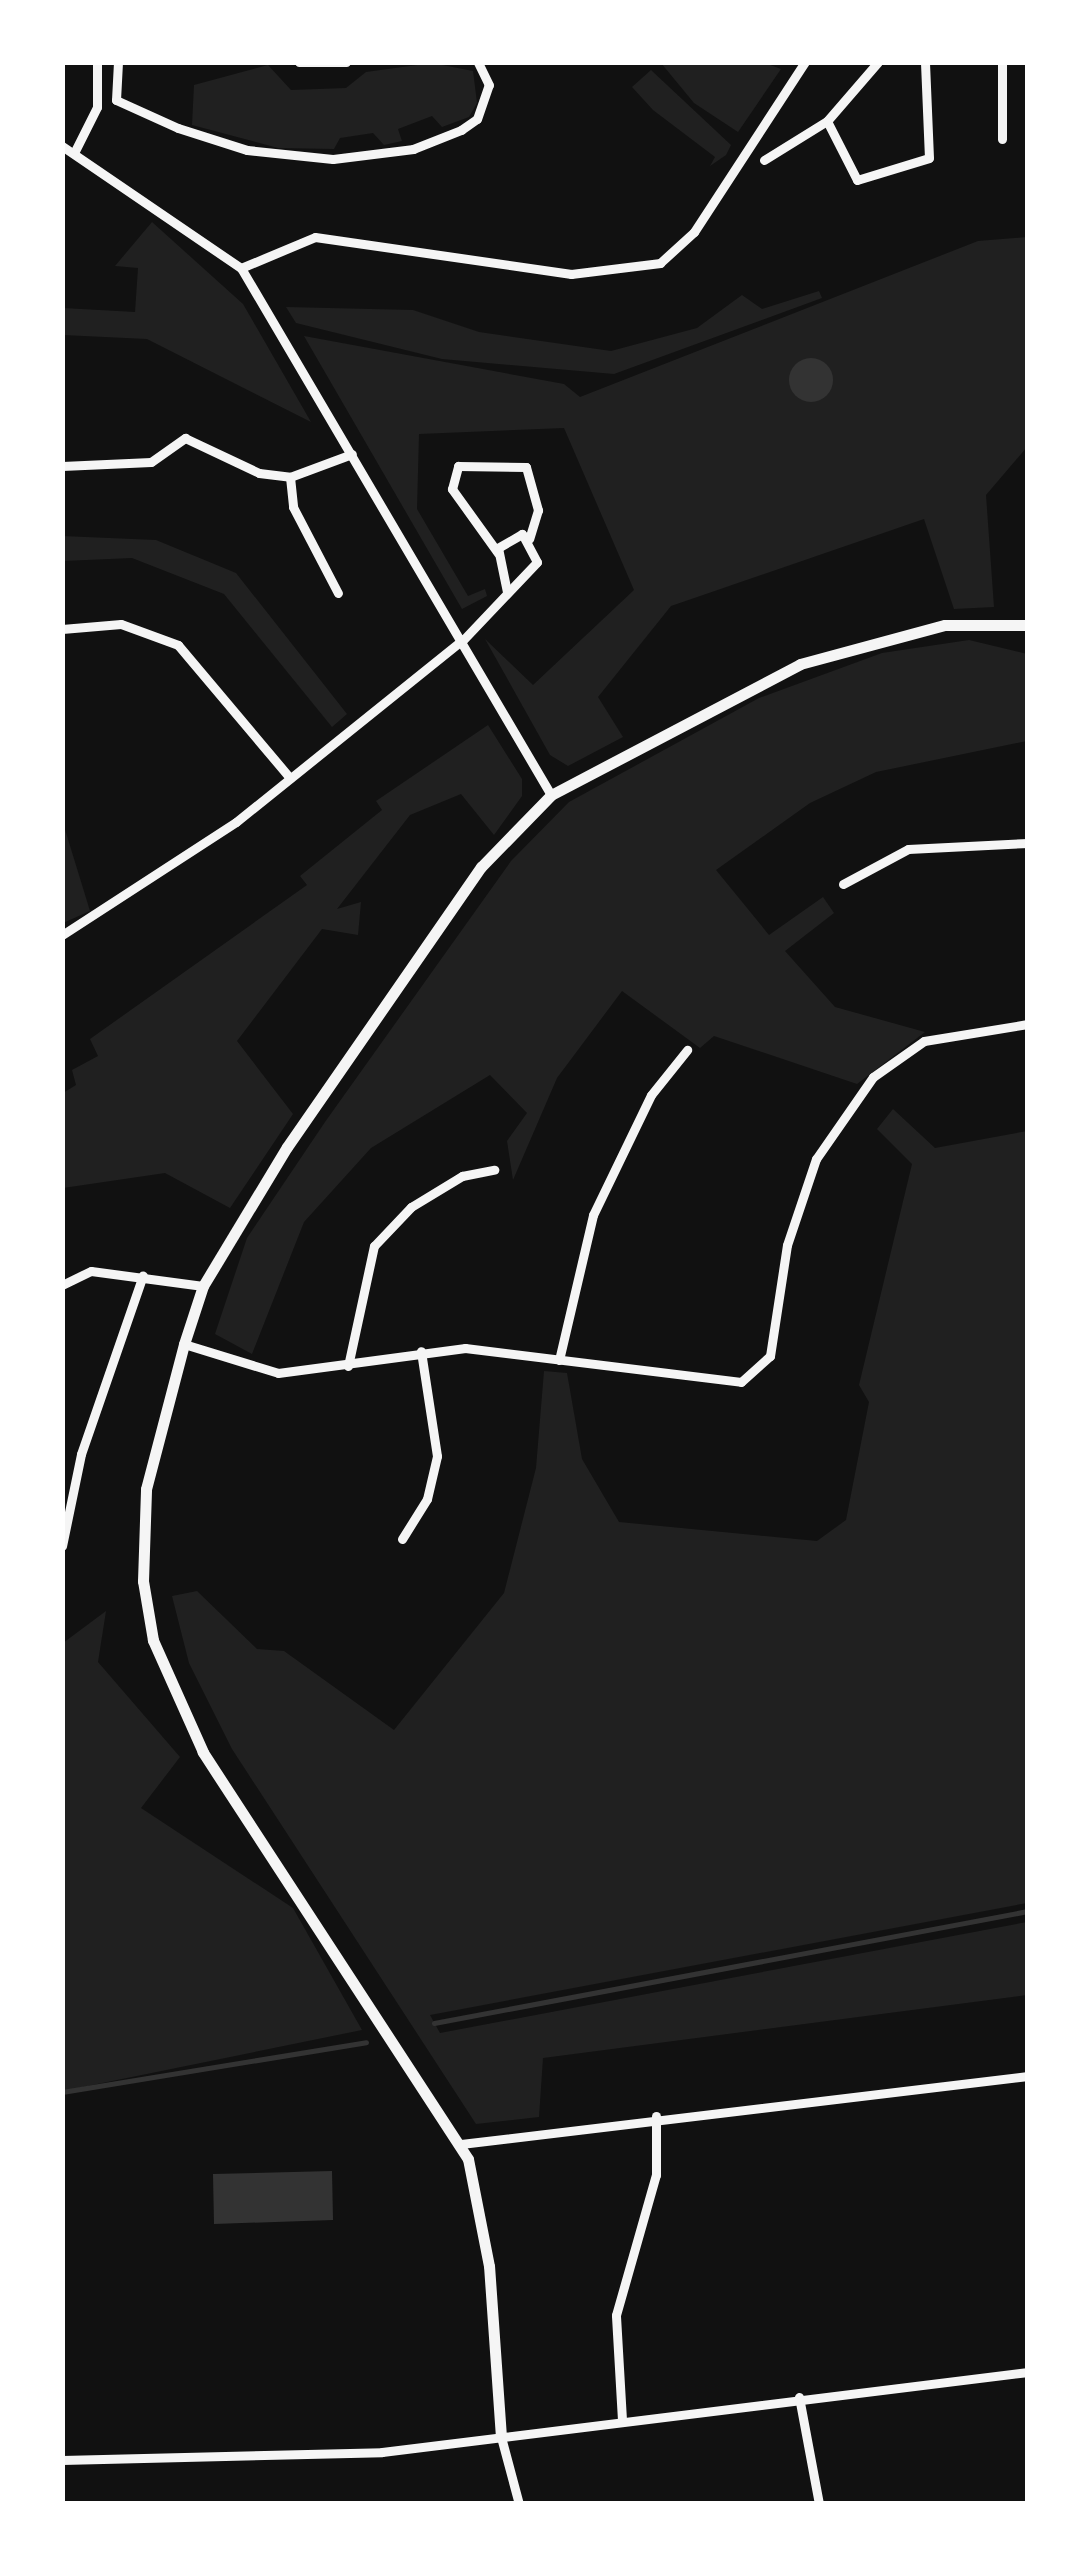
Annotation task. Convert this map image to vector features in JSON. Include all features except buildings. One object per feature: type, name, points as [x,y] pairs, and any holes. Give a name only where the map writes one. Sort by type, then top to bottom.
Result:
[{"type":"street","points":[[75,151],[97,106],[97,62]]},
{"type":"street","points":[[118,62],[116,100],[178,128],[247,150],[333,159],[414,149],[462,130],[488,86],[478,62]]},
{"type":"street","points":[[299,62],[346,62]]},
{"type":"street","points":[[241,268],[315,237],[608,276],[660,263],[694,232],[766,114],[804,62]]},
{"type":"street","points":[[764,160],[826,122],[878,62]]},
{"type":"street","points":[[826,122],[857,180],[929,158],[924,62]]},
{"type":"street","points":[[1002,62],[1002,139]]},
{"type":"street","points":[[62,146],[75,151],[241,268],[464,639],[551,795]]},
{"type":"street","points":[[62,466],[151,462],[185,438],[259,473],[290,477],[352,454]]},
{"type":"street","points":[[62,935],[290,778],[464,639],[537,562],[529,539],[538,510],[526,467],[458,466],[452,489],[498,552],[507,592]]},
{"type":"street","points":[[290,477],[293,507],[338,593]]},
{"type":"street","points":[[498,552],[512,534],[529,539]]},
{"type":"street","points":[[62,629],[121,624],[178,645],[290,778]]},
{"type":"street","points":[[519,2504],[501,2436],[488,2266],[461,2144],[203,1752],[153,1640],[143,1581],[146,1489],[184,1344],[203,1286],[481,867],[551,795],[800,664],[945,624],[1028,625]]},
{"type":"street","points":[[843,884],[908,849],[1028,844]]},
{"type":"street","points":[[184,1344],[278,1372],[348,1366],[421,1351],[559,1360],[704,1380],[757,1374],[770,1356],[787,1245],[816,1160],[874,1077],[924,1041],[1028,1024]]},
{"type":"street","points":[[559,1360],[593,1215],[651,1095],[687,1050]]},
{"type":"street","points":[[348,1366],[374,1246],[411,1207],[462,1176],[494,1170]]},
{"type":"street","points":[[62,1285],[91,1271],[144,1274],[203,1286]]},
{"type":"street","points":[[62,1546],[81,1454],[144,1274]]},
{"type":"street","points":[[402,1539],[427,1499],[437,1456],[421,1351]]},
{"type":"street","points":[[461,2144],[656,2116],[1028,2076]]},
{"type":"street","points":[[622,2420],[616,2314],[656,2175],[656,2116]]},
{"type":"street","points":[[62,2460],[382,2452],[800,2397],[1028,2372]]},
{"type":"street","points":[[800,2397],[819,2504]]},
{"type":"shaded area","points":[[432,63],[473,71],[477,103],[469,117],[442,127],[432,116],[398,129],[402,141],[384,145],[373,133],[340,138],[334,149],[278,148],[192,125],[194,85],[268,65],[291,90],[346,88],[366,72]]},
{"type":"shaded area","points":[[661,63],[765,63],[781,69],[738,132],[694,103]]},
{"type":"shaded area","points":[[651,70],[731,145],[726,155],[710,166],[715,157],[653,110],[632,87]]},
{"type":"shaded area","points":[[152,222],[243,304],[311,422],[147,339],[63,335],[63,308],[135,312],[138,268],[115,266]]},
{"type":"shaded area","points":[[1027,237],[1027,447],[986,495],[994,607],[954,609],[924,519],[671,606],[598,697],[623,737],[568,766],[550,755],[485,639],[533,685],[634,590],[564,428],[419,434],[417,509],[468,596],[485,589],[487,596],[462,609],[304,336],[564,384],[580,397],[978,241]]},
{"type":"shaded area","points":[[819,291],[822,298],[614,374],[442,359],[296,323],[286,307],[413,310],[479,332],[611,351],[697,328],[742,295],[762,309]]},
{"type":"shaded area","points":[[811,358],[826,365],[833,380],[826,395],[811,402],[796,395],[789,380],[796,365]]},
{"type":"shaded area","points":[[62,536],[156,540],[236,573],[347,714],[332,727],[224,594],[132,558],[63,561]]},
{"type":"shaded area","points":[[969,640],[1027,654],[1027,741],[876,772],[810,803],[716,870],[769,935],[823,897],[834,913],[785,951],[835,1007],[925,1032],[857,1084],[714,1036],[700,1048],[622,991],[557,1078],[513,1180],[507,1141],[527,1113],[490,1075],[371,1148],[304,1222],[252,1354],[215,1334],[247,1238],[511,861],[569,802],[759,698],[882,653]]},
{"type":"shaded area","points":[[488,725],[522,779],[522,796],[494,835],[461,794],[410,815],[337,909],[361,902],[358,935],[322,929],[237,1041],[293,1114],[230,1208],[165,1173],[63,1188],[63,1093],[76,1085],[72,1070],[98,1056],[90,1039],[307,885],[300,876],[382,810],[376,801]]},
{"type":"shaded area","points":[[63,823],[90,911],[62,923]]},
{"type":"shaded area","points":[[893,1109],[935,1148],[1027,1131],[1027,1903],[430,2015],[440,2033],[1027,1922],[1027,1995],[543,2058],[539,2117],[476,2124],[232,1749],[189,1663],[172,1596],[197,1591],[257,1649],[284,1651],[394,1730],[504,1593],[536,1468],[544,1371],[567,1373],[582,1459],[619,1522],[817,1541],[846,1520],[869,1402],[859,1385],[912,1164],[877,1129]]},
{"type":"shaded area","points":[[106,1611],[98,1662],[180,1757],[141,1808],[293,1908],[362,2030],[63,2091],[63,1643]]},
{"type":"shaded area","points":[[332,2171],[333,2220],[214,2224],[213,2174]]},
{"type":"waterway","points":[[434,2023],[1028,1911]]},
{"type":"waterway","points":[[62,2092],[366,2042]]}]
